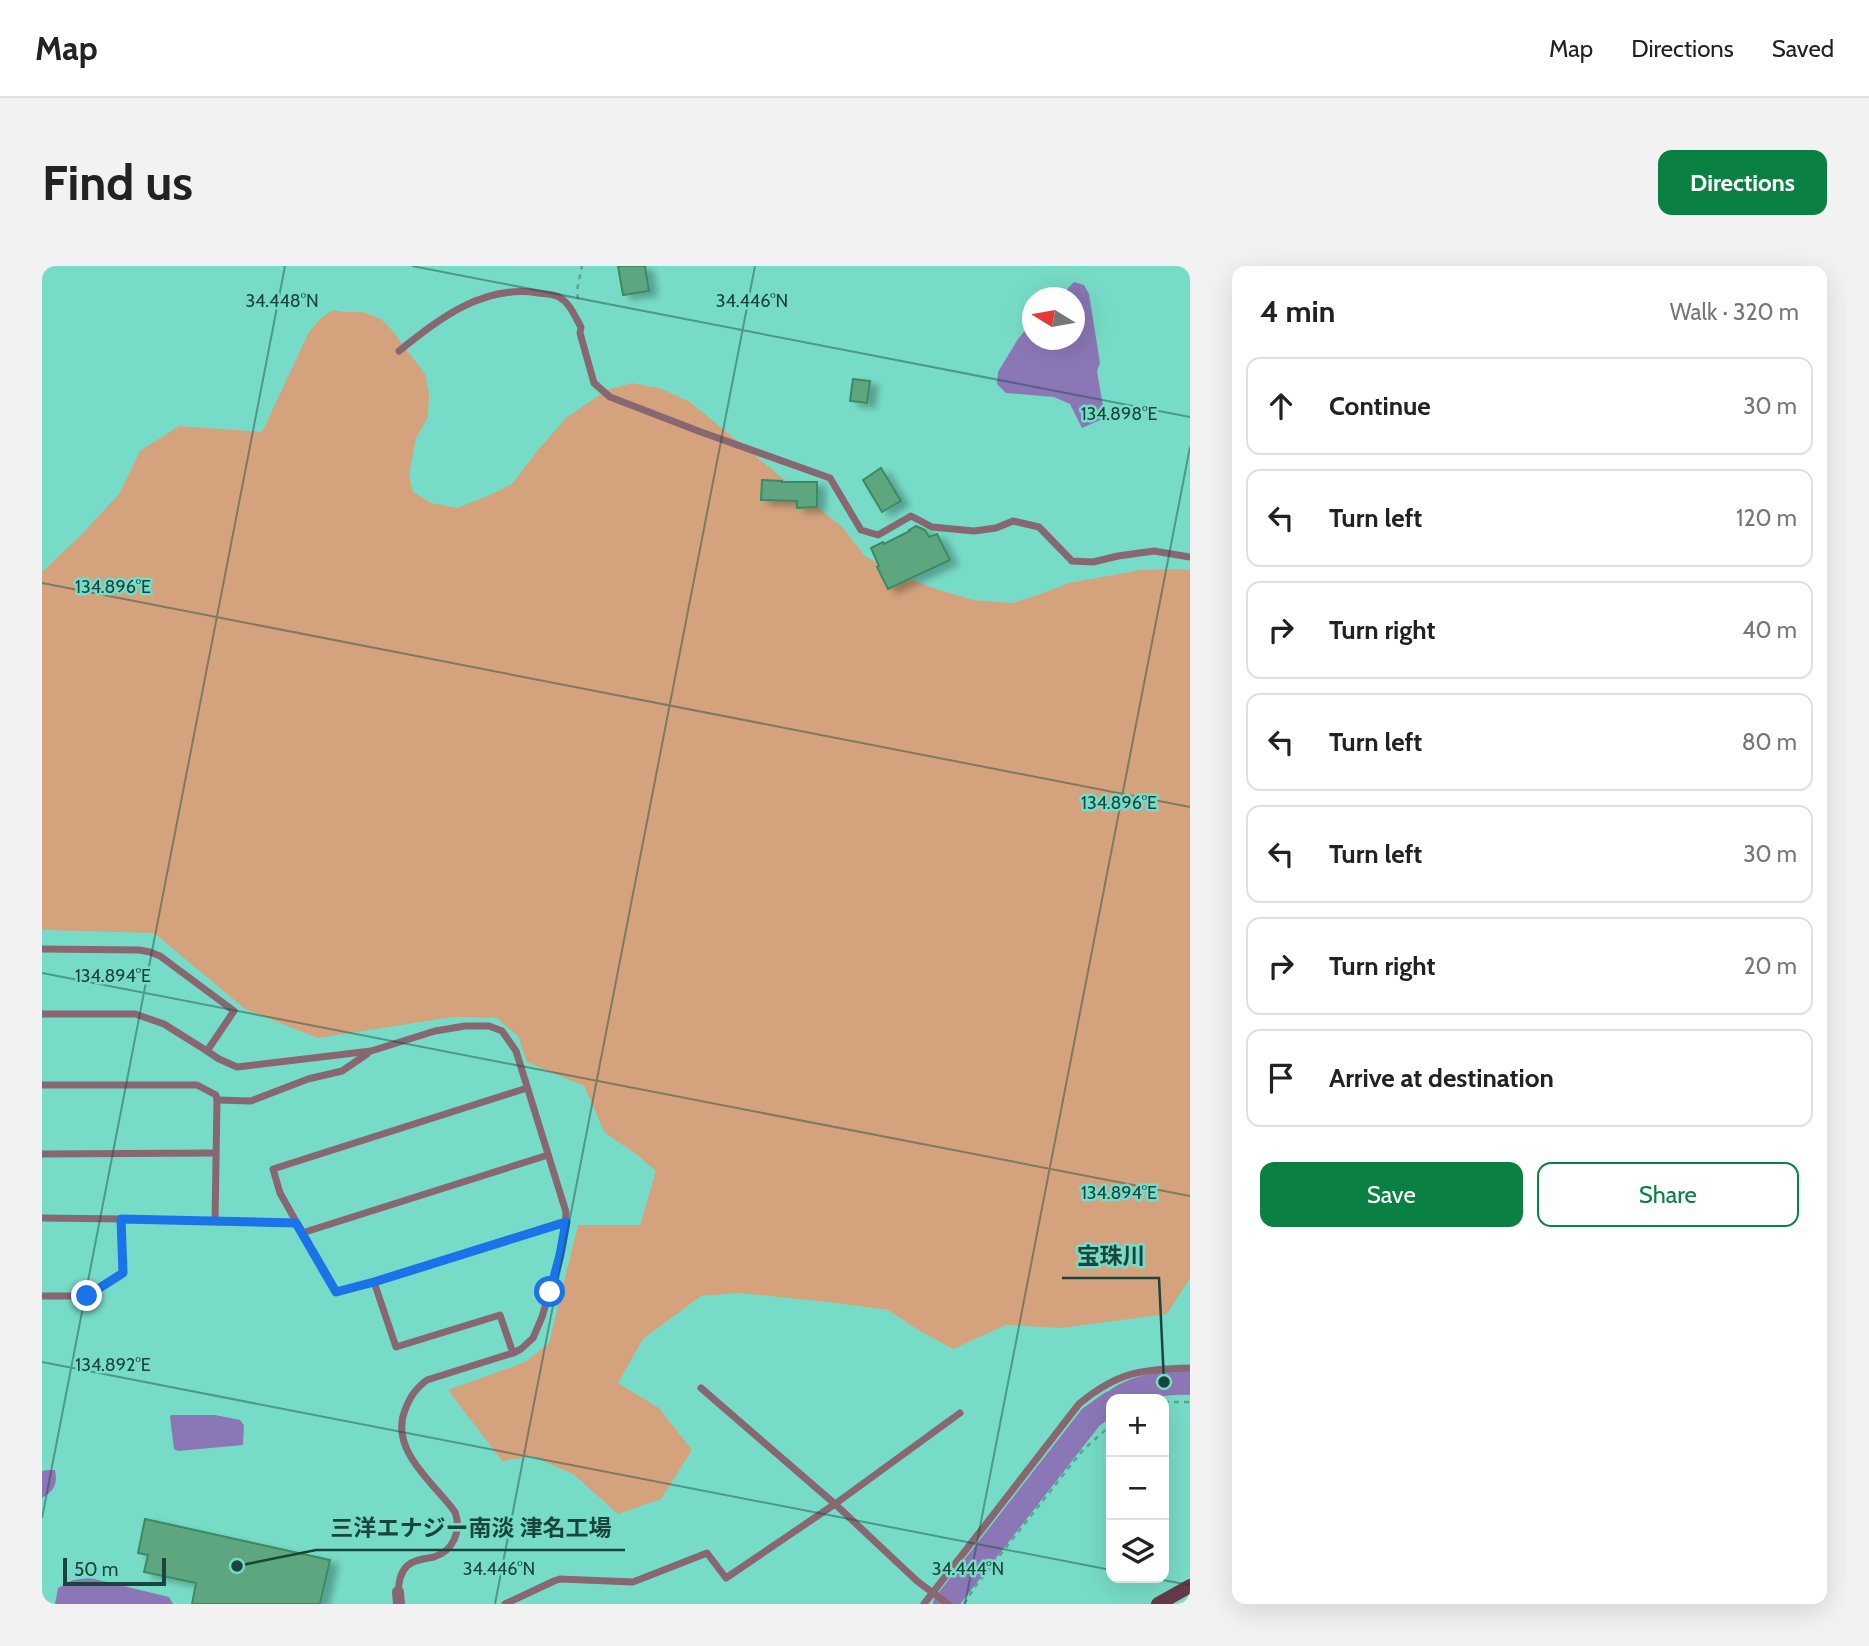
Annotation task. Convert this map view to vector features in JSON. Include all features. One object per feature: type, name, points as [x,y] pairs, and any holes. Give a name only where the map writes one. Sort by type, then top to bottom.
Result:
[{"type":"main road","points":[[1158,1604],[1190,1586]]},
{"type":"street","points":[[399,351],[433,323],[459,307],[490,296],[523,290],[558,296],[567,303],[581,327],[580,333],[594,383],[610,397],[830,478],[861,530],[878,535],[911,516],[932,527],[974,531],[996,528],[1013,521],[1039,527],[1072,561],[1093,562],[1154,551],[1190,556]]},
{"type":"street","points":[[42,950],[139,950],[160,956],[234,1011],[207,1051]]},
{"type":"street","points":[[42,1014],[125,1013],[142,1016],[164,1024],[219,1059],[237,1067],[371,1051],[435,1031],[465,1026],[489,1027],[502,1031],[510,1041],[516,1051],[566,1212],[560,1255],[537,1331],[527,1345],[513,1353],[427,1380],[410,1397],[401,1419],[405,1447],[455,1512],[458,1529],[456,1537],[445,1551],[405,1567],[399,1581],[398,1598]]},
{"type":"street","points":[[217,1100],[251,1101],[308,1079],[342,1071],[371,1051]]},
{"type":"street","points":[[42,1085],[197,1085],[216,1095],[215,1221]]},
{"type":"street","points":[[527,1088],[273,1169],[280,1193],[336,1292],[566,1222]]},
{"type":"street","points":[[42,1154],[215,1153]]},
{"type":"street","points":[[302,1233],[548,1154]]},
{"type":"street","points":[[42,1218],[296,1223]]},
{"type":"street","points":[[42,1296],[87,1296],[123,1273],[121,1219]]},
{"type":"street","points":[[374,1282],[396,1347],[500,1315],[513,1353]]},
{"type":"street","points":[[924,1604],[1079,1404],[1100,1388],[1129,1374],[1151,1369],[1190,1368]]},
{"type":"street","points":[[701,1388],[835,1504],[917,1581],[948,1604]]},
{"type":"street","points":[[505,1604],[554,1581],[633,1582],[707,1553],[726,1578],[835,1504],[960,1413]]},
{"type":"path","points":[[578,302],[577,290],[582,266]]},
{"type":"path","points":[[1169,1402],[1190,1402]]},
{"type":"path","points":[[964,1604],[1082,1451],[1106,1429]]},
{"type":"shaded area","points":[[1074,282],[1084,285],[1089,294],[1100,363],[1097,371],[1105,418],[1082,428],[1070,404],[1054,397],[1006,393],[997,384],[998,372],[1022,334],[1022,350],[1085,350],[1085,287],[1069,287]]},
{"type":"shaded area","points":[[333,310],[363,312],[381,319],[425,374],[429,394],[428,417],[416,438],[409,475],[413,492],[431,503],[457,508],[512,484],[567,417],[607,390],[632,383],[662,389],[690,402],[843,528],[865,556],[897,574],[936,589],[973,600],[1011,603],[1069,583],[1141,570],[1190,570],[1190,1278],[1167,1314],[1061,1328],[1006,1325],[953,1349],[888,1310],[739,1293],[701,1296],[643,1339],[618,1383],[659,1408],[692,1450],[661,1499],[618,1514],[573,1474],[532,1456],[502,1461],[448,1390],[525,1362],[549,1343],[578,1225],[640,1225],[656,1171],[605,1133],[584,1086],[527,1062],[518,1036],[497,1018],[453,1017],[318,1038],[245,1009],[154,933],[42,930],[42,572],[119,494],[140,451],[179,426],[262,432],[309,332],[320,319]]},
{"type":"shaded area","points":[[171,1415],[215,1415],[240,1420],[244,1425],[243,1445],[178,1451],[174,1449]]},
{"type":"shaded area","points":[[55,1470],[56,1479],[52,1490],[42,1498],[42,1471]]},
{"type":"shaded area","points":[[90,1578],[169,1597],[173,1604],[55,1604],[58,1588],[73,1580]]},
{"type":"building","points":[[618,266],[645,266],[649,291],[623,295]]},
{"type":"building","points":[[853,379],[870,381],[867,403],[850,401]]},
{"type":"building","points":[[881,468],[901,501],[882,512],[863,480]]},
{"type":"building","points":[[762,480],[817,482],[817,507],[797,508],[797,501],[761,500]]},
{"type":"building","points":[[916,526],[925,530],[929,537],[937,534],[950,560],[888,589],[871,548],[883,542],[884,544]]},
{"type":"building","points":[[145,1519],[330,1560],[320,1604],[192,1604],[196,1583],[144,1572],[148,1555],[138,1553]]},
{"type":"waterway","points":[[1127,1394],[1153,1385],[1190,1383]]},
{"type":"waterway","points":[[945,1604],[1091,1417],[1106,1406]]},
{"type":"place","name":"宝珠川","points":[[1164,1382]]},
{"type":"place","name":"三洋エナジー南淡 津名工場","points":[[237,1566]]},
{"type":"route","points":[[87,1296],[123,1273],[121,1219],[296,1223],[336,1292],[566,1222],[550,1292]]}]
